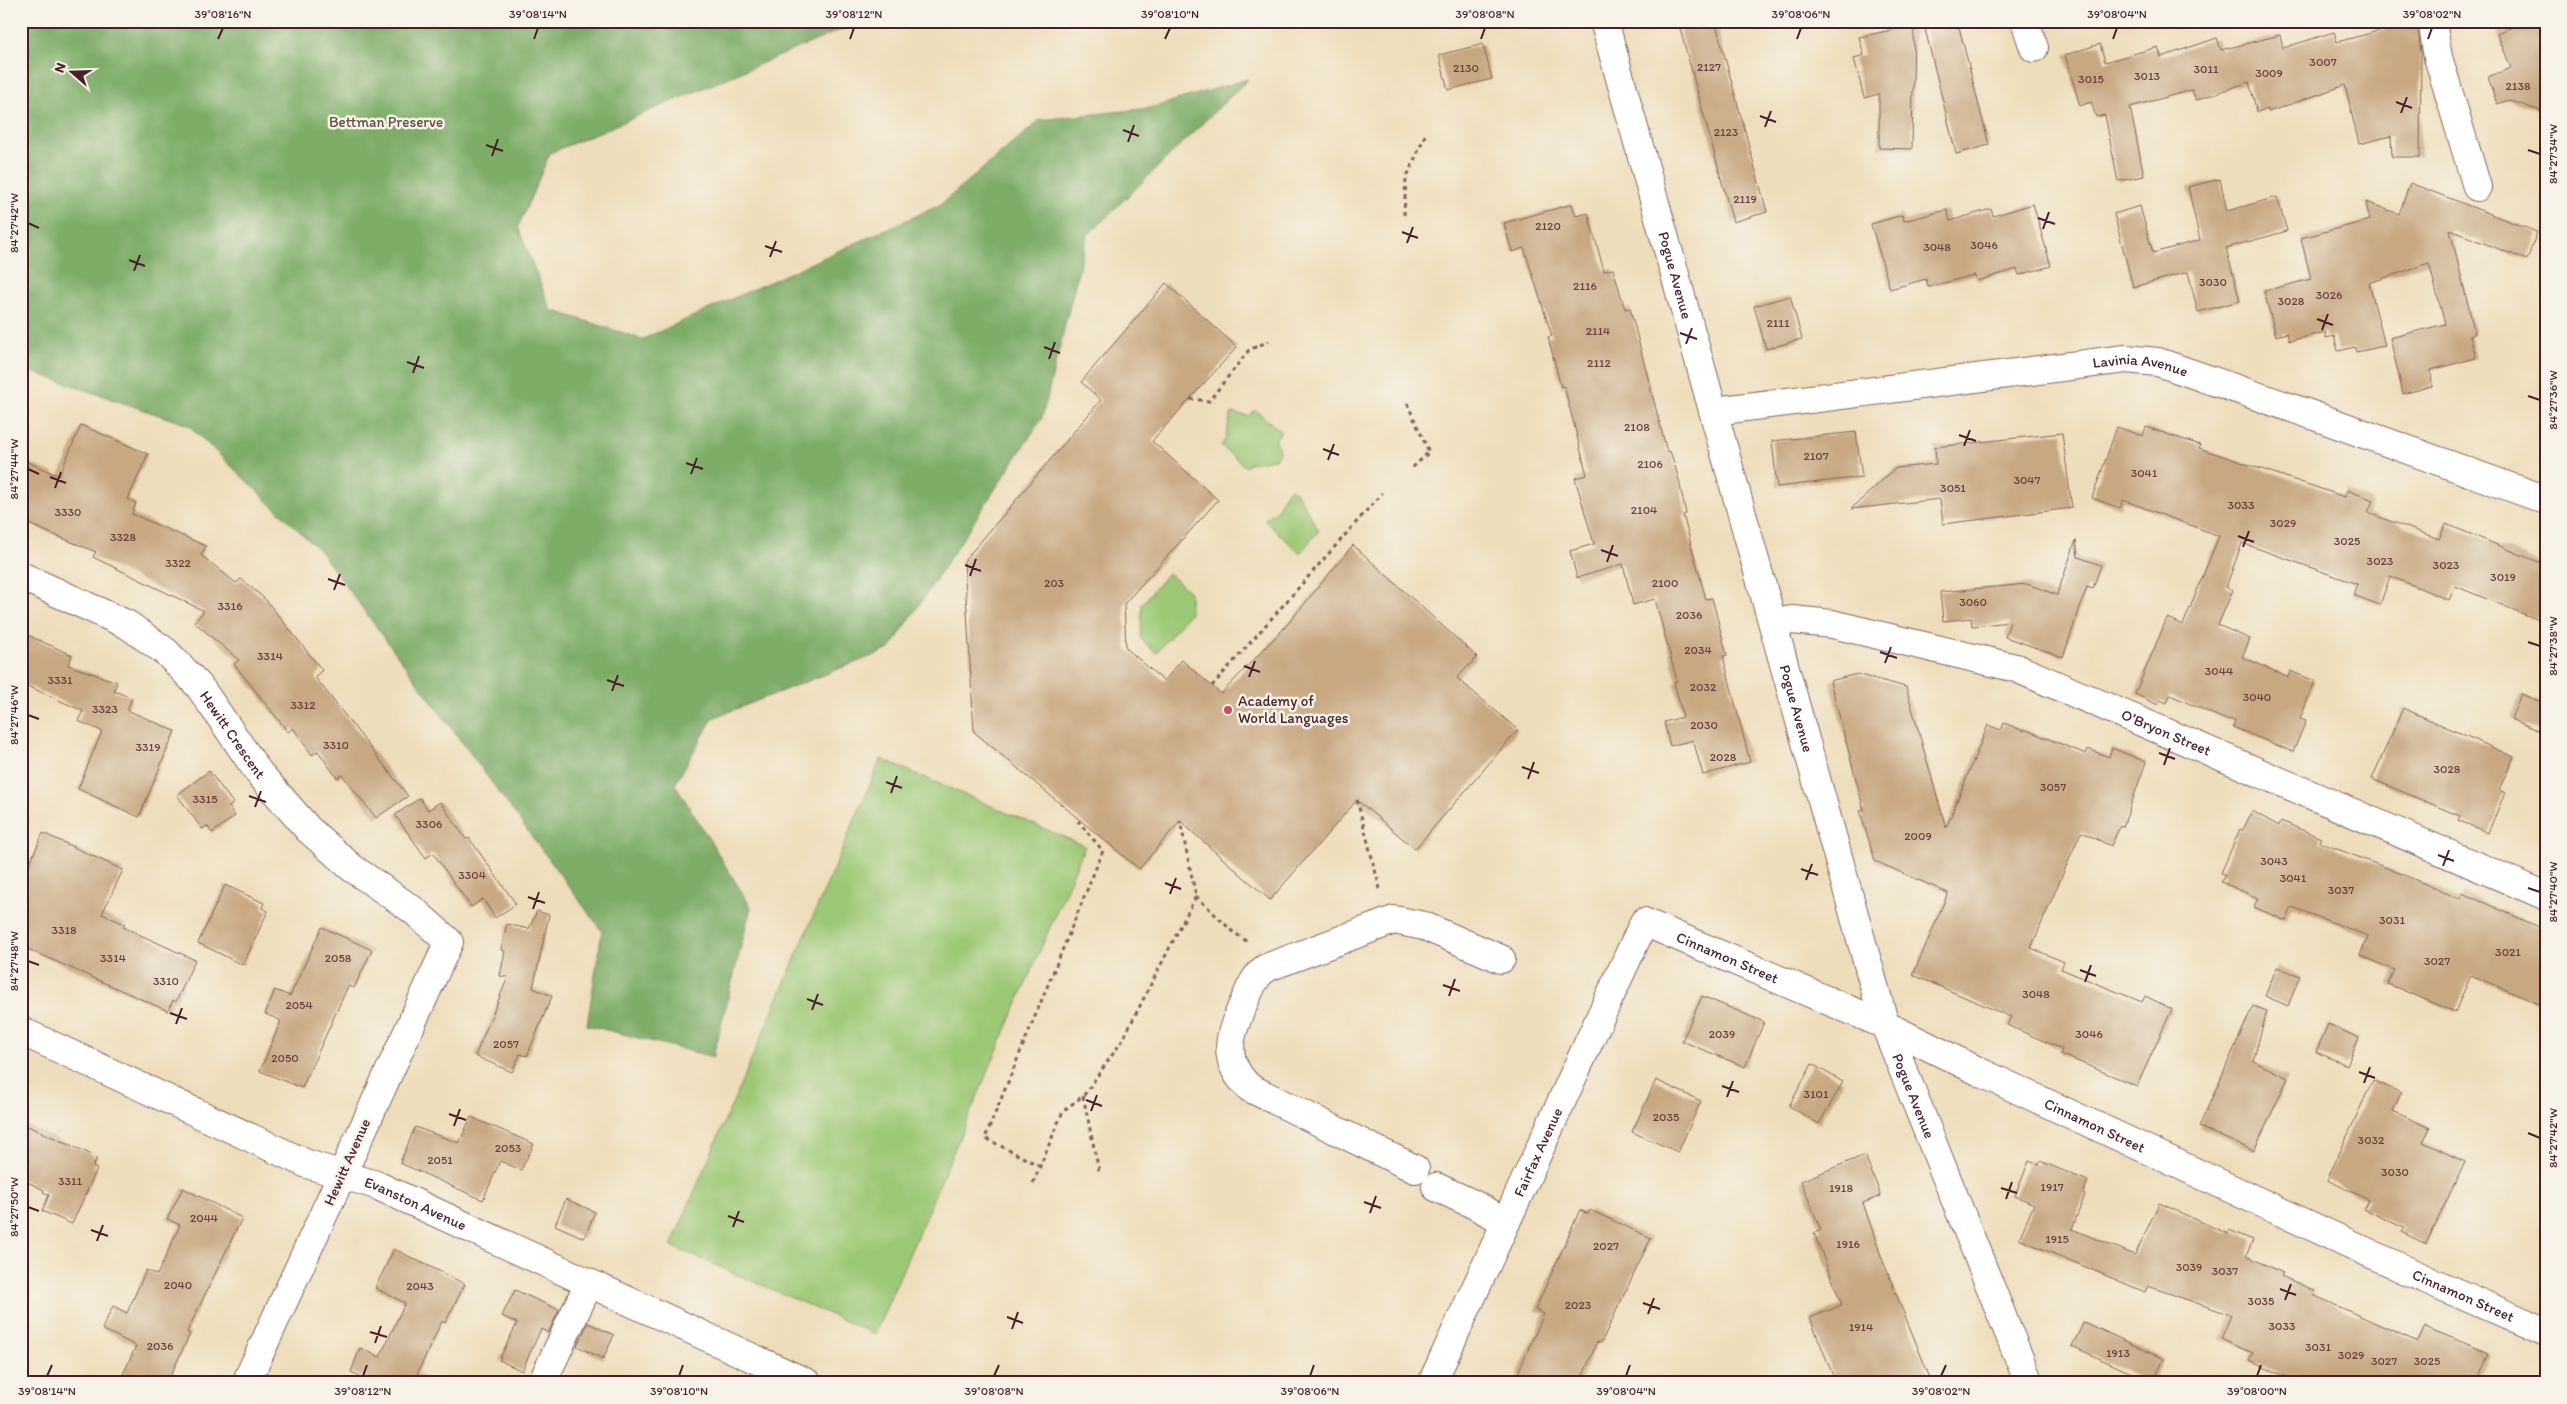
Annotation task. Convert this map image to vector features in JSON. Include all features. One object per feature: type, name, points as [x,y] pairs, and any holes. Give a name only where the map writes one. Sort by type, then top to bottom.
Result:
[{"type":"street","name":"Pogue Avenue","points":[[1604,21],[1715,411],[1796,712],[1885,1025],[2029,1383]]},
{"type":"street","points":[[2025,21],[2034,48]]},
{"type":"street","points":[[2432,21],[2438,57],[2477,188]]},
{"type":"street","name":"Lavinia Avenue","points":[[1715,411],[2126,359],[2158,362],[2312,415],[2546,500]]},
{"type":"street","name":"Hewitt Crescent","points":[[21,576],[128,626],[166,652],[199,686],[258,773],[308,829],[352,868],[413,910],[449,942]]},
{"type":"street","name":"O’Bryon Street","points":[[1772,623],[1792,620],[1832,624],[2016,668],[2546,896]]},
{"type":"street","points":[[1415,1169],[1250,1088],[1236,1076],[1231,1056],[1231,1032],[1257,975],[1266,968],[1394,920],[1424,926],[1501,959]]},
{"type":"street","name":"Cinnamon Street","points":[[1644,922],[1885,1025],[1984,1074],[2423,1278],[2546,1332]]},
{"type":"street","name":"Fairfax Avenue","points":[[1432,1383],[1644,922]]},
{"type":"street","name":"Hewitt Avenue","points":[[246,1383],[340,1175],[449,942]]},
{"type":"street","name":"Evanston Avenue","points":[[21,1031],[306,1164],[376,1185],[807,1383]]},
{"type":"street","points":[[1436,1188],[1474,1204],[1506,1222]]},
{"type":"street","points":[[542,1383],[589,1283]]},
{"type":"path","points":[[1404,215],[1406,179],[1426,133]]},
{"type":"path","points":[[1190,398],[1209,401],[1249,350],[1270,340]]},
{"type":"path","points":[[1407,403],[1429,452],[1411,469]]},
{"type":"path","points":[[1212,686],[1382,493]]},
{"type":"path","points":[[1357,800],[1380,889]]},
{"type":"path","points":[[1040,1166],[985,1138],[1103,852],[1078,821]]},
{"type":"path","points":[[1180,822],[1196,896],[1232,931],[1251,945]]},
{"type":"path","points":[[1033,1183],[1063,1111],[1083,1096],[1122,1041],[1196,896]]},
{"type":"path","points":[[1083,1096],[1099,1171]]},
{"type":"green space","name":"Bettman Preserve","points":[[21,21],[862,21],[550,153],[518,227],[551,310],[643,339],[940,205],[1040,120],[1150,108],[1248,79],[1087,236],[1042,418],[890,649],[713,718],[675,784],[751,907],[713,1057],[587,1025],[602,931],[320,551],[188,425],[21,368]]},
{"type":"green space","points":[[1255,410],[1281,431],[1276,439],[1279,452],[1275,459],[1249,463],[1246,467],[1221,446],[1232,413],[1249,416]]},
{"type":"green space","points":[[1290,488],[1299,496],[1319,531],[1300,553],[1264,520],[1278,509],[1283,496]]},
{"type":"green space","points":[[1168,573],[1190,592],[1190,613],[1156,653],[1141,639],[1142,604]]},
{"type":"green space","points":[[881,759],[1085,846],[875,1334],[671,1246]]},
{"type":"building","points":[[1678,21],[1715,21],[1767,212],[1733,222]]},
{"type":"building","points":[[1923,21],[1954,21],[1956,28],[1959,27],[1989,145],[1956,154]]},
{"type":"building","points":[[2417,21],[2421,53],[2420,157],[2392,157],[2391,136],[2359,144],[2345,85],[2268,112],[2268,109],[2257,112],[2249,82],[2196,100],[2192,90],[2130,107],[2144,176],[2118,181],[2105,115],[2096,117],[2091,102],[2080,106],[2065,55],[2100,44],[2105,62],[2158,47],[2161,57],[2217,38],[2221,50],[2280,35],[2283,48],[2334,32],[2337,42]]},
{"type":"building","points":[[2528,21],[2546,21],[2546,113],[2509,100],[2497,104],[2488,77],[2511,68],[2497,33]]},
{"type":"building","points":[[1914,25],[1912,149],[1879,148],[1879,94],[1864,98],[1854,58],[1864,55],[1859,37]]},
{"type":"building","points":[[1483,44],[1492,79],[1448,90],[1439,55]]},
{"type":"building","points":[[2220,179],[2227,211],[2277,197],[2287,231],[2226,248],[2240,301],[2198,312],[2188,272],[2133,287],[2114,214],[2140,206],[2153,253],[2200,240],[2188,187]]},
{"type":"building","points":[[2410,183],[2537,232],[2527,260],[2450,230],[2475,334],[2470,336],[2476,358],[2431,370],[2432,386],[2403,394],[2390,338],[2445,324],[2429,263],[2369,283],[2385,346],[2356,352],[2355,347],[2338,351],[2334,336],[2326,338],[2325,332],[2289,341],[2287,333],[2276,336],[2264,291],[2311,279],[2301,238],[2370,220],[2366,202],[2399,214]]},
{"type":"building","points":[[1572,204],[1576,216],[1588,213],[1604,271],[1613,269],[1625,309],[1630,308],[1667,452],[1670,451],[1678,476],[1686,514],[1683,515],[1706,599],[1712,598],[1727,655],[1723,656],[1750,762],[1703,775],[1693,740],[1670,746],[1664,722],[1683,717],[1674,682],[1677,681],[1655,599],[1633,605],[1623,564],[1577,578],[1570,551],[1594,544],[1575,478],[1587,475],[1564,386],[1561,387],[1548,337],[1552,336],[1524,248],[1512,252],[1504,223]]},
{"type":"building","points":[[2033,204],[2051,266],[2019,275],[2017,269],[1977,281],[1975,275],[1928,287],[1926,279],[1890,289],[1871,224],[1902,215],[1904,221],[1947,210],[1950,221],[1991,209],[1993,216]]},
{"type":"building","points":[[1166,283],[1237,347],[1152,441],[1218,500],[1124,604],[1126,648],[1164,681],[1182,660],[1221,694],[1286,626],[1353,545],[1477,657],[1457,678],[1518,730],[1415,849],[1357,800],[1270,900],[1180,821],[1139,869],[974,732],[964,561],[1101,400],[1081,382]]},
{"type":"building","points":[[1790,296],[1802,339],[1766,349],[1754,306]]},
{"type":"building","points":[[81,425],[148,454],[128,499],[136,503],[132,514],[206,546],[201,555],[236,583],[241,579],[265,599],[322,670],[315,677],[408,796],[376,818],[342,775],[337,778],[318,751],[312,755],[293,728],[288,732],[234,664],[239,660],[194,622],[204,611],[93,557],[96,552],[21,521],[21,459],[59,476]]},
{"type":"building","points":[[2117,427],[2143,436],[2146,427],[2200,445],[2199,448],[2345,497],[2347,490],[2373,500],[2368,513],[2439,539],[2446,524],[2546,565],[2546,623],[2455,586],[2449,600],[2390,576],[2380,605],[2353,595],[2357,584],[2242,543],[2226,587],[2233,590],[2218,625],[2250,639],[2242,657],[2288,677],[2290,671],[2315,681],[2300,719],[2306,721],[2293,752],[2233,727],[2235,720],[2224,719],[2170,695],[2167,703],[2160,700],[2158,705],[2135,694],[2167,618],[2183,625],[2219,536],[2123,500],[2120,508],[2092,498]]},
{"type":"building","points":[[1856,432],[1862,477],[1777,487],[1772,441]]},
{"type":"building","points":[[2062,433],[2072,508],[1943,524],[1940,499],[1851,509],[1896,468],[1936,464],[1935,447]]},
{"type":"building","points":[[2076,540],[2078,557],[2101,565],[2093,589],[2087,587],[2063,657],[2005,637],[2010,622],[1972,626],[1971,618],[1943,621],[1940,592],[2027,584],[2057,595]]},
{"type":"building","points":[[21,632],[72,655],[68,665],[117,682],[114,691],[132,698],[127,710],[175,731],[139,817],[78,789],[102,731],[78,721],[83,711],[21,683]]},
{"type":"building","points":[[1857,674],[1906,687],[1946,828],[1988,725],[2001,730],[2004,723],[2086,754],[2088,749],[2109,757],[2112,748],[2146,762],[2123,827],[2120,826],[2111,846],[2082,832],[2080,834],[2031,948],[2064,962],[2061,969],[2142,1002],[2145,996],[2172,1009],[2137,1086],[2060,1054],[2062,1049],[2007,1025],[2011,1017],[1913,975],[1948,893],[1875,861],[1860,811],[1864,810],[1830,681]]},
{"type":"building","points":[[2521,694],[2546,704],[2546,715],[2540,731],[2511,719]]},
{"type":"building","points":[[2403,708],[2514,757],[2499,790],[2505,793],[2488,833],[2458,820],[2460,816],[2372,779]]},
{"type":"building","points":[[209,771],[233,803],[229,807],[235,816],[212,833],[207,826],[202,829],[177,795]]},
{"type":"building","points":[[420,798],[428,810],[440,802],[466,839],[469,838],[516,904],[495,918],[483,899],[471,907],[433,853],[426,858],[395,815]]},
{"type":"building","points":[[2252,811],[2279,826],[2281,821],[2321,838],[2319,842],[2460,899],[2462,893],[2546,930],[2546,1007],[2471,975],[2455,1012],[2388,984],[2394,970],[2360,955],[2368,936],[2292,907],[2286,921],[2254,907],[2258,898],[2221,882],[2225,875],[2221,873],[2240,829],[2243,830]]},
{"type":"building","points":[[43,833],[123,870],[102,914],[125,924],[123,927],[195,960],[176,1002],[173,1000],[168,1011],[21,946],[21,883]]},
{"type":"building","points":[[225,885],[264,903],[262,908],[268,911],[243,965],[198,943]]},
{"type":"building","points":[[537,911],[549,915],[533,988],[552,996],[527,1056],[520,1054],[512,1072],[475,1056],[508,977],[500,976],[505,951],[501,950],[507,924],[529,929]]},
{"type":"building","points":[[322,927],[372,950],[354,988],[348,986],[302,1088],[260,1071],[280,1023],[280,1020],[265,1014],[275,990],[290,996]]},
{"type":"building","points":[[2277,967],[2300,976],[2288,1006],[2265,996]]},
{"type":"building","points":[[1702,996],[1764,1022],[1745,1067],[1682,1041]]},
{"type":"building","points":[[2253,1006],[2267,1011],[2253,1061],[2288,1078],[2254,1151],[2199,1127]]},
{"type":"building","points":[[2328,1024],[2359,1038],[2347,1065],[2316,1052]]},
{"type":"building","points":[[1812,1064],[1843,1082],[1819,1124],[1789,1106]]},
{"type":"building","points":[[1656,1080],[1701,1101],[1678,1152],[1632,1132]]},
{"type":"building","points":[[2373,1080],[2401,1093],[2393,1111],[2430,1128],[2423,1142],[2465,1162],[2426,1244],[2401,1232],[2404,1228],[2364,1209],[2369,1200],[2327,1180]]},
{"type":"building","points":[[471,1117],[534,1144],[521,1170],[500,1161],[483,1200],[400,1163],[415,1127],[459,1143]]},
{"type":"building","points":[[21,1123],[97,1157],[93,1167],[97,1169],[72,1224],[42,1211],[49,1195],[43,1192],[44,1190],[21,1179]]},
{"type":"building","points":[[1865,1155],[1881,1196],[1863,1203],[1881,1256],[1932,1383],[1836,1383],[1810,1318],[1842,1305],[1814,1233],[1821,1230],[1801,1181]]},
{"type":"building","points":[[2029,1161],[2039,1165],[2040,1161],[2088,1181],[2083,1194],[2085,1195],[2072,1229],[2135,1255],[2159,1203],[2228,1234],[2229,1230],[2253,1240],[2246,1256],[2283,1273],[2281,1276],[2315,1291],[2313,1295],[2418,1342],[2425,1327],[2489,1353],[2477,1383],[2301,1383],[2249,1361],[2253,1353],[2221,1339],[2231,1315],[2148,1286],[2145,1292],[2019,1239],[2034,1204],[2015,1196]]},
{"type":"building","points":[[183,1188],[242,1218],[187,1332],[190,1334],[167,1383],[119,1383],[136,1346],[102,1329],[113,1306],[127,1313],[146,1270],[157,1275],[180,1225],[167,1219]]},
{"type":"building","points":[[566,1199],[595,1212],[584,1238],[555,1225]]},
{"type":"building","points":[[1580,1210],[1588,1214],[1590,1210],[1651,1238],[1601,1343],[1597,1342],[1580,1383],[1534,1383],[1517,1375],[1544,1314],[1535,1310]]},
{"type":"building","points":[[394,1249],[465,1284],[445,1323],[442,1321],[417,1374],[436,1383],[368,1383],[369,1380],[351,1372],[360,1348],[380,1357],[405,1303],[375,1288]]},
{"type":"building","points":[[515,1290],[559,1310],[548,1333],[541,1329],[522,1371],[499,1360],[517,1323],[502,1316]]},
{"type":"building","points":[[2084,1322],[2164,1359],[2153,1383],[2072,1346]]},
{"type":"building","points":[[588,1323],[614,1335],[603,1359],[577,1346]]},
{"type":"place","name":"Academy of World Languages","points":[[1228,710]]}]
